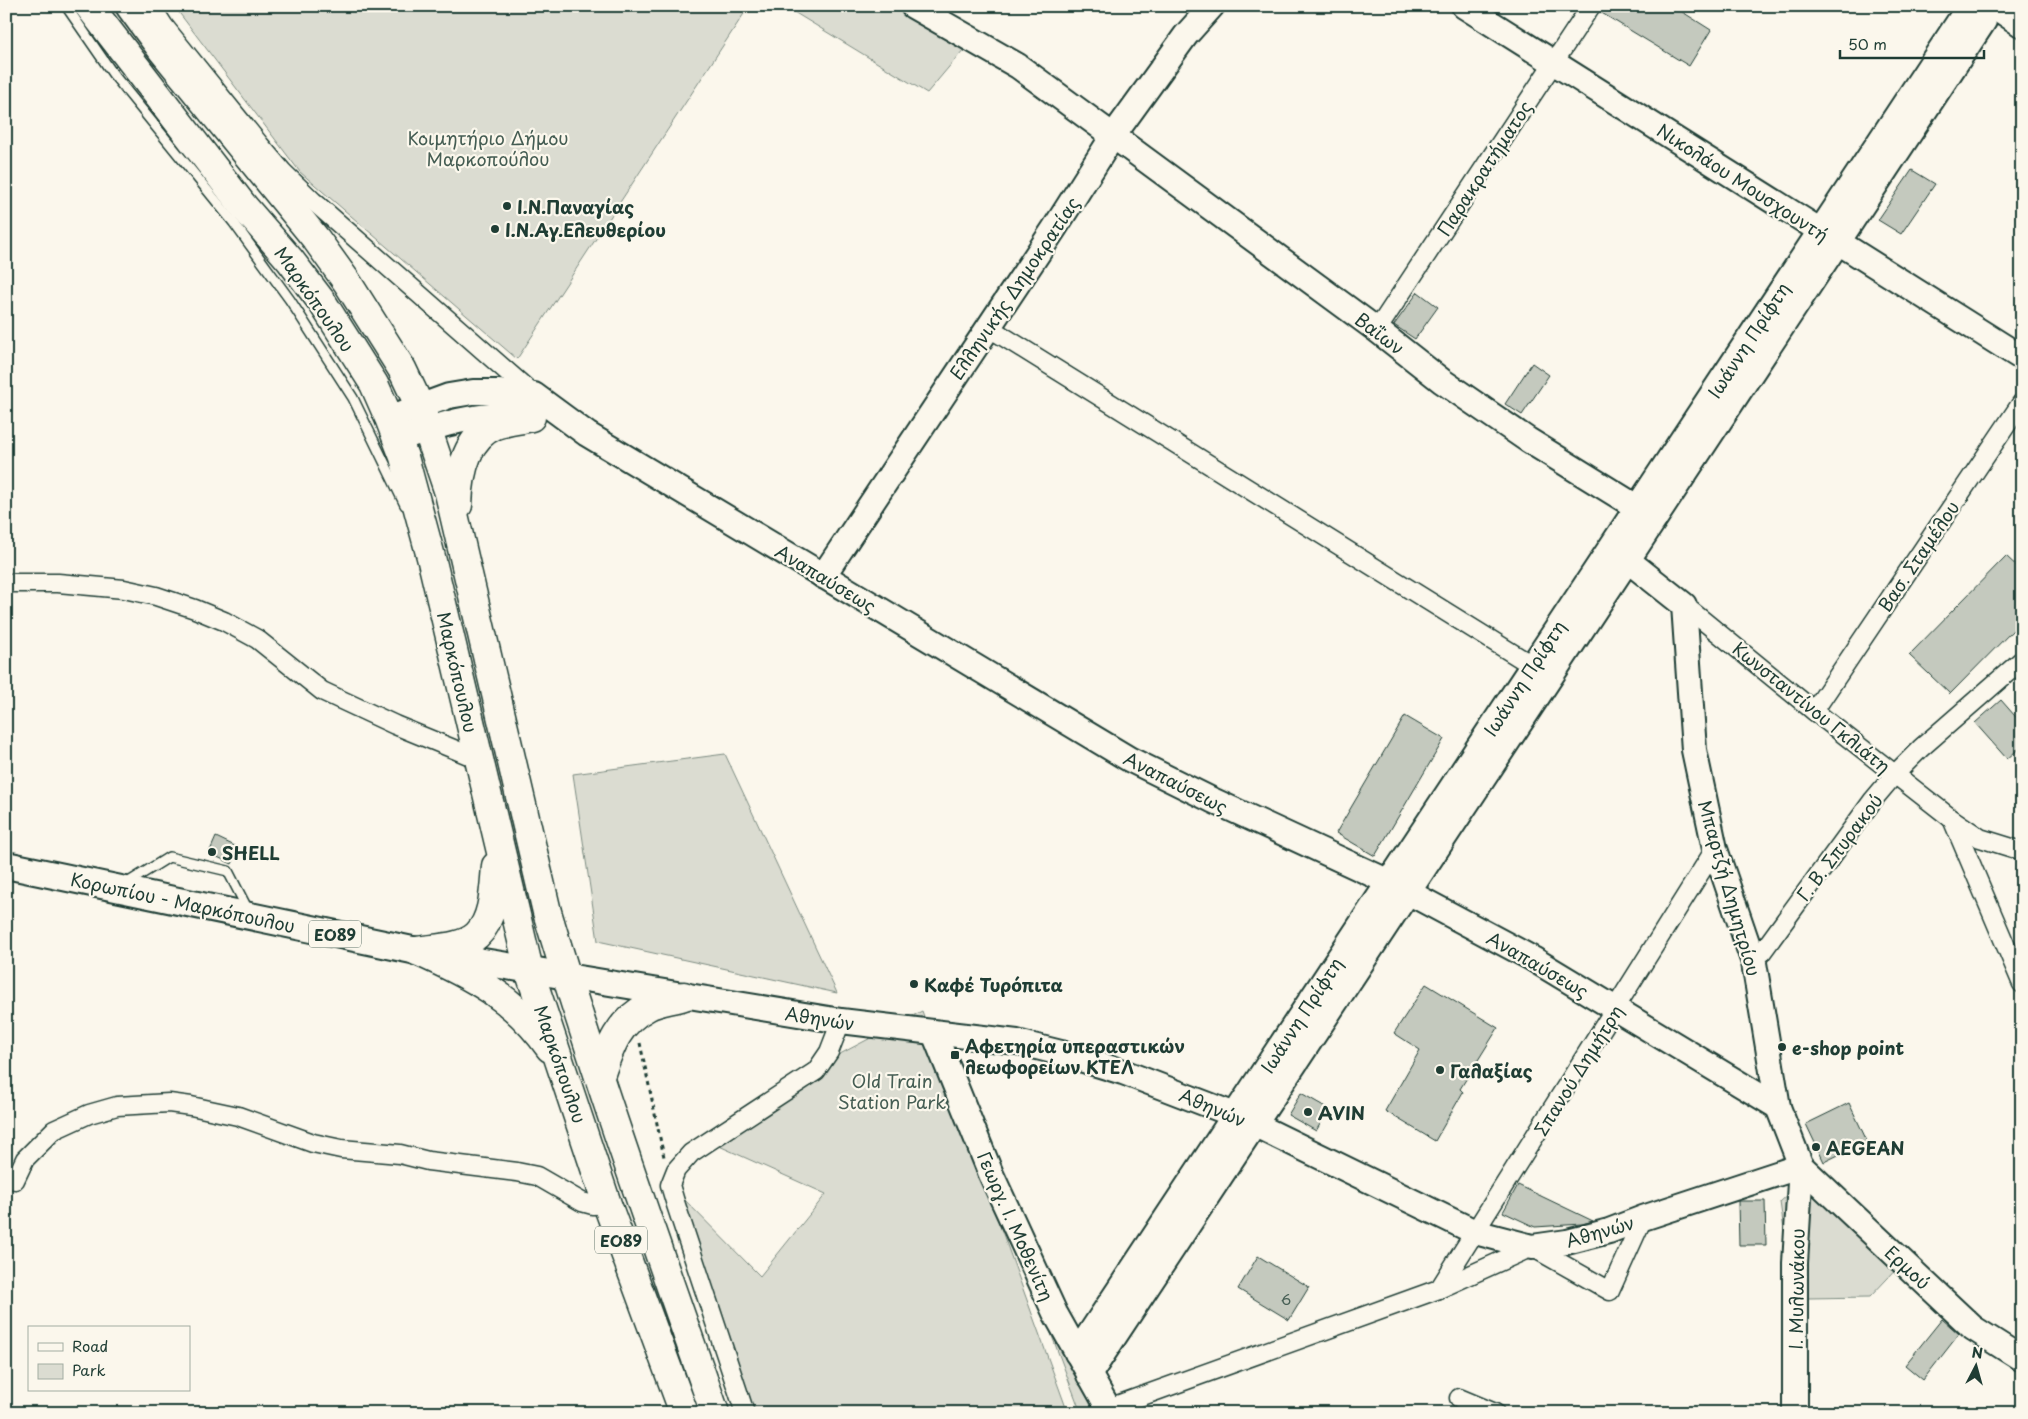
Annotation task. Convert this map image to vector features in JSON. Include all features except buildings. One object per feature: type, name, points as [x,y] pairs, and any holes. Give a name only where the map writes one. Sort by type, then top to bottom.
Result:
[{"type":"highway","name":"Μαρκόπουλου","points":[[89,6],[244,207],[301,274],[374,384],[394,428],[431,557],[529,970],[607,1204],[684,1413]]},
{"type":"highway","name":"Μαρκόπουλου","points":[[130,6],[163,51],[321,246],[347,282],[402,369],[424,418],[449,493],[463,549],[547,912],[566,976],[638,1193],[715,1413]]},
{"type":"highway","points":[[463,549],[457,504],[462,468],[472,445],[480,434],[532,406]]},
{"type":"highway","points":[[417,951],[460,944],[476,936],[484,926],[493,897],[497,840]]},
{"type":"highway","name":"ΕΟ89","points":[[417,951],[462,971],[506,999],[541,1035],[562,1066]]},
{"type":"highway","points":[[600,1076],[614,1038],[624,1023],[647,1006],[684,996]]},
{"type":"main road","name":"Βαΐων","points":[[913,6],[1018,66],[1377,330],[1442,381],[1512,429],[1646,513]]},
{"type":"main road","name":"Ελληνικής Δημοκρατίας","points":[[823,576],[1054,229],[1113,136],[1186,35],[1212,6]]},
{"type":"main road","name":"Νικολάου Μουσχουντή","points":[[1464,6],[2022,358]]},
{"type":"main road","name":"Ιωάννη Πρίφτη","points":[[1077,1353],[1245,1119],[1829,236],[1966,11],[1975,6]]},
{"type":"main road","name":"Ιωάννη Πρίφτη","points":[[1829,236],[1984,21],[1985,6]]},
{"type":"main road","points":[[1994,6],[2022,25]]},
{"type":"main road","name":"Αναπαύσεως","points":[[394,428],[424,418],[449,396],[473,392],[532,406],[587,434],[1129,759],[1399,887],[1533,958],[1778,1107]]},
{"type":"main road","name":"Κωνσταντίνου Γκλιάτη","points":[[1619,554],[1684,604]]},
{"type":"main road","name":"Μπαρτζή Δημητρίου","points":[[1684,604],[1694,750],[1716,849],[1754,963],[1778,1107],[1801,1166]]},
{"type":"main road","name":"Ιωάννη Πρίφτη","points":[[1399,887],[1480,784],[1542,671]]},
{"type":"main road","name":"Κορωπίου - Μαρκόπουλου","points":[[6,865],[417,951],[566,976]]},
{"type":"main road","name":"Αθηνών","points":[[566,976],[841,1021],[1017,1042],[1061,1053],[1123,1072],[1245,1119],[1476,1232],[1532,1247],[1590,1237],[1801,1166]]},
{"type":"main road","name":"Γεωργ. Ι. Μοθενίτη","points":[[934,1033],[991,1174],[1055,1312],[1110,1410]]},
{"type":"main road","name":"Ιωάννη Πρίφτη","points":[[1089,1375],[1245,1119]]},
{"type":"main road","name":"Ερμού","points":[[1801,1166],[1972,1328],[2022,1359]]},
{"type":"main road","name":"Ι. Μυλωνάκου","points":[[1795,1413],[1795,1263],[1801,1166]]},
{"type":"street","points":[[151,6],[164,26],[283,172],[532,406]]},
{"type":"street","name":"Παρακρατήματος","points":[[1377,330],[1592,6]]},
{"type":"street","points":[[988,327],[1542,671]]},
{"type":"street","name":"Βασ. Σταμέλου","points":[[1814,711],[2022,402]]},
{"type":"street","points":[[6,583],[58,583],[124,589],[156,596],[195,609],[257,640],[322,691],[395,725],[478,759]]},
{"type":"street","name":"Κωνσταντίνου Γκλιάτη","points":[[1684,604],[1814,711],[1952,819],[1980,838],[2022,851]]},
{"type":"street","name":"Γ. Β. Σπυρακού","points":[[1754,963],[1833,854],[1895,774],[1921,748],[2022,660]]},
{"type":"street","points":[[1952,819],[2022,984]]},
{"type":"street","name":"Σπανού Δημήτρη","points":[[1439,1290],[1716,849]]},
{"type":"street","points":[[745,1413],[670,1184],[676,1170],[691,1154],[816,1071],[829,1052],[841,1021]]},
{"type":"street","points":[[6,1174],[14,1180],[25,1159],[54,1130],[89,1114],[117,1106],[169,1103],[238,1116],[305,1141],[341,1149],[400,1154],[428,1161],[537,1176],[582,1202],[593,1205],[607,1204]]},
{"type":"street","points":[[1110,1410],[1439,1290],[1532,1247],[1610,1291],[1643,1218]]},
{"type":"street","points":[[1459,1398],[1495,1413]]},
{"type":"lane","points":[[66,6],[113,74],[234,223],[290,300],[353,398],[431,557]]},
{"type":"lane","points":[[118,888],[169,857],[228,871],[252,917]]},
{"type":"path","points":[[634,1016],[670,1184]]},
{"type":"green space","points":[[103,6],[111,6],[154,64],[152,67]]},
{"type":"green space","name":"Κοιμητήριο Δήμου Μαρκοπούλου","points":[[174,6],[749,6],[517,359],[300,172]]},
{"type":"green space","points":[[784,6],[895,6],[964,49],[927,93]]},
{"type":"green space","points":[[725,754],[837,993],[598,941],[573,774]]},
{"type":"green space","name":"Old Train Station Park","points":[[922,1011],[1068,1413],[749,1413],[670,1185],[760,1276],[826,1194],[717,1145],[821,1064]]},
{"type":"green space","points":[[991,1174],[1112,1413],[1081,1413]]},
{"type":"green space","points":[[1810,1175],[1903,1262],[1870,1297],[1808,1298],[1795,1307],[1780,1202]]},
{"type":"green space","points":[[653,1284],[700,1413],[695,1413],[650,1285]]},
{"type":"place","name":"Ι.Ν.Παναγίας","points":[[507,206]]},
{"type":"place","name":"Ι.Ν.Αγ.Ελευθερίου","points":[[495,229]]},
{"type":"place","name":"SHELL","points":[[212,852]]},
{"type":"place","name":"Καφέ Τυρóπιτα","points":[[914,984]]},
{"type":"place","name":"e-shop point","points":[[1782,1047]]},
{"type":"place","name":"Αφετηρία υπεραστικών λεωφορείων ΚΤΕΛ","points":[[955,1055]]},
{"type":"place","name":"Γαλαξίας","points":[[1440,1070]]},
{"type":"place","name":"AVIN","points":[[1308,1112]]},
{"type":"place","name":"AEGEAN","points":[[1816,1147]]}]
